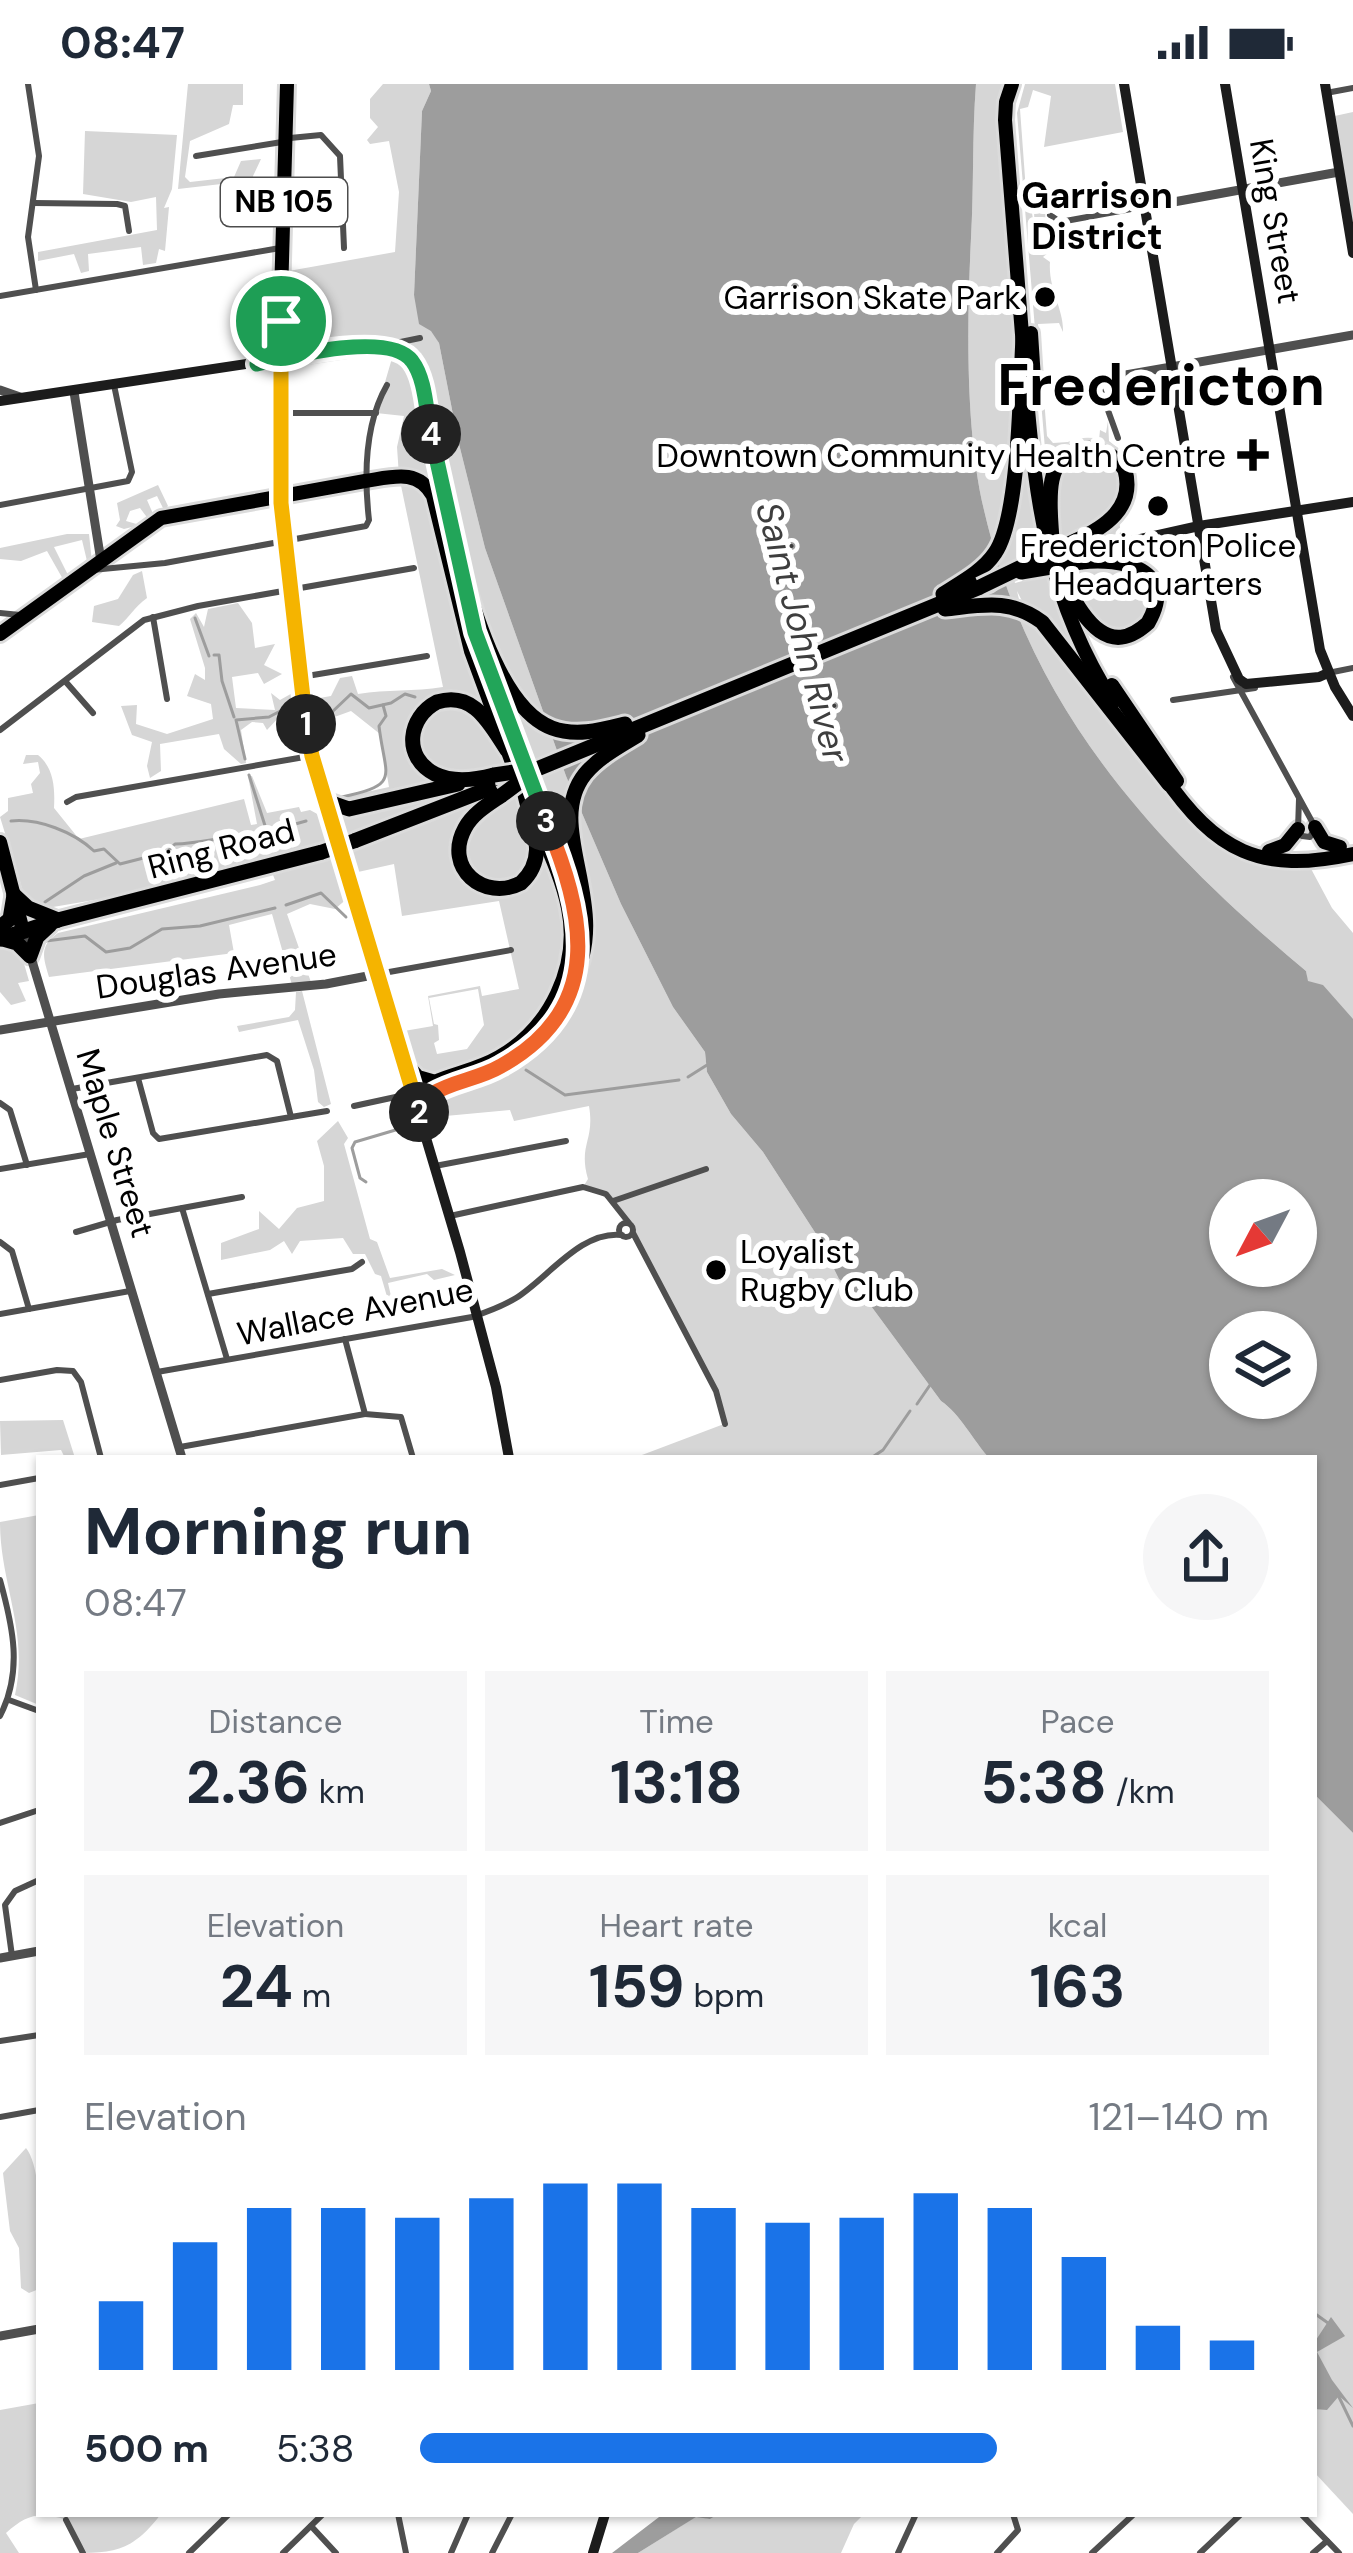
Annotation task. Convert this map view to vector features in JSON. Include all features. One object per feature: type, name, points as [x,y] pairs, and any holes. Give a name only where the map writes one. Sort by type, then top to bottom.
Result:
[{"type":"highway","points":[[916,613],[980,570],[994,555],[1007,522],[1023,338]]},
{"type":"highway","points":[[980,587],[1078,552],[1113,518],[1126,497],[1125,470],[1104,449],[1072,451],[1055,469],[1050,496],[1052,540]]},
{"type":"highway","points":[[448,526],[488,640],[517,702],[538,722],[579,733],[680,710]]},
{"type":"highway","points":[[326,801],[349,809],[493,784],[1078,552],[1122,561],[1144,572],[1156,600],[1148,622],[1129,634],[1102,633],[1088,622],[1065,585]]},
{"type":"highway","points":[[916,613],[987,603],[1012,605],[1042,622],[1169,784]]},
{"type":"highway","points":[[493,784],[442,777],[421,763],[411,740],[416,721],[428,706],[446,699],[473,705],[507,751]]},
{"type":"highway","points":[[572,984],[582,963],[587,917],[570,806],[583,776],[617,748],[680,710]]},
{"type":"highway","points":[[493,784],[459,846],[468,877],[478,885],[499,890],[521,883],[537,857],[536,832],[525,795]]},
{"type":"highway","name":"Ring Road","points":[[0,939],[284,864],[493,784]]},
{"type":"highway","points":[[0,939],[17,943],[31,956],[37,937],[58,920],[28,908],[14,895]]},
{"type":"highway","points":[[0,928],[10,919],[14,895]]},
{"type":"highway","name":"Ring Road","points":[[0,928],[23,931]]},
{"type":"main road","name":"NB 105","points":[[281,495],[279,359],[287,84]]},
{"type":"main road","points":[[1017,84],[1005,114],[1037,504],[1052,573],[1088,661],[1169,784],[1209,832],[1244,853],[1286,862],[1349,849]]},
{"type":"main road","points":[[1017,84],[1014,119],[1041,471],[1065,585],[1101,668],[1194,804],[1221,831],[1269,851],[1349,849]]},
{"type":"main road","points":[[1124,84],[1216,629],[1241,687],[1323,671]]},
{"type":"main road","name":"King Street","points":[[1225,84],[1323,671],[1353,716]]},
{"type":"main road","points":[[1325,88],[1353,253]]},
{"type":"main road","points":[[257,364],[269,357],[281,321]]},
{"type":"main road","points":[[280,340],[288,349],[319,353]]},
{"type":"main road","points":[[0,400],[382,345],[404,353],[418,372],[448,526],[489,675],[575,898],[580,931],[572,984],[554,1018],[529,1047],[483,1075],[439,1084],[418,1077],[404,1061]]},
{"type":"main road","points":[[257,364],[270,369],[279,386]]},
{"type":"main road","points":[[241,502],[270,487],[280,464]]},
{"type":"main road","points":[[0,634],[161,518],[365,481],[408,476],[423,481],[434,496],[463,625],[568,910],[569,951],[551,1006],[524,1040],[488,1063],[414,1093]]},
{"type":"main road","points":[[1159,533],[1189,515],[1192,482]]},
{"type":"main road","points":[[281,495],[312,756],[479,1315],[511,1455]]},
{"type":"main road","points":[[1078,552],[1159,533],[1353,502]]},
{"type":"main road","points":[[1315,827],[1324,842],[1349,849]]},
{"type":"main road","points":[[1269,851],[1286,845],[1298,829]]},
{"type":"main road","name":"Maple Street","points":[[0,842],[23,931]]},
{"type":"main road","points":[[423,1126],[427,1100],[439,1084]]},
{"type":"main road","points":[[593,2553],[604,2517]]},
{"type":"street","points":[[28,84],[39,156],[28,249],[36,290]]},
{"type":"street","points":[[1325,88],[1353,88]]},
{"type":"street","points":[[196,156],[321,135],[340,156],[344,248]]},
{"type":"street","points":[[1050,215],[1064,221],[1339,172]]},
{"type":"street","points":[[32,203],[124,206],[129,231]]},
{"type":"street","points":[[0,296],[284,247]]},
{"type":"street","points":[[1118,438],[1097,380],[1353,335]]},
{"type":"street","points":[[382,345],[420,338]]},
{"type":"street","points":[[0,505],[132,477],[114,385]]},
{"type":"street","points":[[74,392],[90,488],[94,565],[127,568],[368,524],[365,481],[376,412],[387,386]]},
{"type":"street","points":[[0,390],[25,398]]},
{"type":"street","points":[[279,414],[376,412]]},
{"type":"street","points":[[0,730],[153,617],[414,568]]},
{"type":"street","points":[[0,613],[24,617]]},
{"type":"street","points":[[153,617],[167,698]]},
{"type":"street","points":[[299,677],[428,656]]},
{"type":"street","points":[[1323,671],[1353,668]]},
{"type":"street","points":[[65,681],[93,713]]},
{"type":"street","points":[[1173,700],[1241,687],[1315,827],[1313,836],[1306,838],[1298,829],[1299,799]]},
{"type":"street","points":[[67,802],[312,756]]},
{"type":"street","name":"Maple Street","points":[[23,931],[181,1452]]},
{"type":"street","name":"Douglas Avenue","points":[[0,1030],[220,994],[326,984],[511,950]]},
{"type":"street","points":[[72,1089],[273,1056],[291,1117]]},
{"type":"street","points":[[138,1078],[153,1133],[159,1139],[327,1111]]},
{"type":"street","points":[[354,1106],[414,1093]]},
{"type":"street","points":[[0,1102],[10,1110],[27,1165]]},
{"type":"street","points":[[435,1166],[566,1141]]},
{"type":"street","points":[[0,1169],[90,1154]]},
{"type":"street","points":[[613,1201],[706,1168]]},
{"type":"street","points":[[450,1216],[583,1187],[606,1194],[710,1380],[725,1424]]},
{"type":"street","points":[[76,1232],[242,1198]]},
{"type":"street","points":[[182,1208],[227,1360]]},
{"type":"street","name":"Wallace Avenue","points":[[157,1372],[479,1315],[517,1298],[588,1243],[625,1230]]},
{"type":"street","points":[[0,1242],[12,1251],[29,1309]]},
{"type":"street","points":[[208,1294],[352,1269],[362,1262]]},
{"type":"street","points":[[0,1314],[133,1291]]},
{"type":"street","points":[[345,1339],[365,1414]]},
{"type":"street","points":[[0,1380],[66,1369],[79,1376],[99,1455]]},
{"type":"street","points":[[181,1452],[365,1414],[399,1415],[412,1455]]},
{"type":"street","points":[[0,1485],[36,1479]]},
{"type":"street","points":[[0,1580],[14,1634],[14,1666],[0,1716]]},
{"type":"street","points":[[8,1700],[36,1710]]},
{"type":"street","points":[[0,1823],[36,1811]]},
{"type":"street","points":[[36,1881],[15,1891],[5,1905],[6,1957],[36,1952]]},
{"type":"street","points":[[0,2041],[36,2035]]},
{"type":"street","points":[[0,2116],[36,2110]]},
{"type":"street","points":[[0,2336],[36,2330]]},
{"type":"street","points":[[189,2553],[226,2517]]},
{"type":"street","points":[[283,2553],[320,2517]]},
{"type":"street","points":[[399,2517],[406,2553]]},
{"type":"street","points":[[451,2553],[467,2517]]},
{"type":"street","points":[[492,2553],[510,2517]]},
{"type":"street","points":[[898,2553],[915,2517]]},
{"type":"street","points":[[997,2553],[1018,2530],[1014,2517]]},
{"type":"street","points":[[1092,2553],[1131,2517]]},
{"type":"street","points":[[1200,2553],[1238,2517]]},
{"type":"street","points":[[1304,2517],[1339,2553]]},
{"type":"street","points":[[66,2520],[83,2553]]},
{"type":"street","points":[[311,2526],[336,2553]]},
{"type":"street","points":[[1313,2553],[1327,2541]]},
{"type":"shaded area","points":[[188,84],[243,84],[243,105],[233,105],[229,124],[190,141],[185,177],[190,182],[234,177],[241,161],[261,159],[253,176],[256,187],[233,193],[230,183],[178,189]]},
{"type":"shaded area","points":[[383,84],[429,84],[431,91],[422,111],[414,295],[439,343],[485,548],[566,776],[621,904],[673,1007],[705,1052],[707,1072],[731,1114],[763,1152],[839,1279],[871,1306],[987,1455],[642,1455],[724,1424],[716,1391],[629,1223],[609,1201],[583,1187],[588,1179],[589,1106],[514,1121],[510,1110],[424,1118],[432,1094],[413,1067],[403,1036],[404,1031],[433,1026],[428,996],[480,986],[482,996],[519,989],[499,901],[402,916],[394,864],[349,874],[326,801],[389,787],[380,734],[351,711],[307,727],[302,701],[331,696],[340,678],[352,676],[358,694],[443,687],[399,476],[397,447],[404,416],[376,413],[395,348],[296,351],[285,347],[283,272],[395,252],[399,192],[389,141],[370,144],[367,140],[378,127],[370,118],[370,99]],"holes":[[[478,989],[484,1025],[467,1049],[437,1054],[438,1025],[429,998]]]},
{"type":"shaded area","points":[[976,84],[1008,84],[1022,400],[1042,553],[1010,568],[1015,583],[1048,574],[1098,686],[1017,591],[1021,608],[1197,826],[1235,854],[1309,865],[1332,908],[1353,933],[1353,1031],[1309,992],[1306,971],[1198,873],[1105,768],[1032,648],[1005,582],[984,510],[970,411]]},
{"type":"shaded area","points":[[1025,84],[1115,84],[1123,132],[1044,147],[1051,96],[1033,90],[1028,107],[1020,109],[1027,205],[1036,208],[1032,213],[1035,231],[1034,212],[1045,209],[1046,231],[1051,233],[1054,248],[1043,257],[1050,262],[1063,323],[1063,332],[1059,323],[1038,324],[1047,436],[1053,443],[1099,440],[1108,421],[1109,441],[1124,453],[1137,486],[1119,520],[1121,535],[1083,545],[1103,529],[1131,483],[1095,444],[1047,473],[1017,113]]},
{"type":"shaded area","points":[[1353,112],[1353,253],[1330,117]]},
{"type":"shaded area","points":[[85,131],[177,135],[172,189],[164,208],[169,207],[165,251],[159,249],[156,263],[143,265],[141,247],[88,254],[89,271],[81,273],[74,254],[38,261],[38,252],[157,230],[156,197],[131,202],[83,194]]},
{"type":"shaded area","points":[[1089,450],[1124,474],[1117,509],[1060,544],[1053,508],[1059,467]]},
{"type":"shaded area","points":[[158,485],[168,506],[164,510],[157,496],[147,500],[154,516],[149,520],[140,508],[130,511],[126,521],[140,525],[116,526],[120,520],[117,503]]},
{"type":"shaded area","points":[[89,534],[92,562],[75,576],[74,571],[87,561],[82,540],[54,547],[69,577],[64,581],[47,551],[21,561],[0,559],[0,548]]},
{"type":"shaded area","points":[[1087,564],[1144,576],[1153,601],[1137,628],[1106,631],[1075,594],[1067,569]]},
{"type":"shaded area","points":[[142,571],[147,598],[119,626],[92,622],[94,606],[118,599],[133,575]]},
{"type":"shaded area","points":[[238,603],[252,623],[255,648],[275,644],[264,665],[282,674],[264,684],[258,673],[232,677],[236,708],[275,710],[271,693],[280,700],[296,691],[299,712],[281,715],[267,730],[263,723],[252,722],[241,730],[246,763],[224,749],[219,734],[160,744],[161,771],[150,778],[147,766],[152,742],[132,735],[121,706],[137,705],[136,724],[167,734],[213,719],[211,704],[187,696],[195,674],[205,680],[190,619],[196,613],[204,627],[208,609]]},
{"type":"shaded area","points":[[26,755],[38,755],[47,766],[54,786],[54,808],[79,839],[244,799],[251,825],[257,824],[248,776],[252,776],[267,813],[299,807],[301,812],[310,810],[321,816],[330,841],[249,866],[41,909],[25,898],[0,817],[8,811],[8,798],[33,793],[31,784],[40,773],[38,762],[23,764]]},
{"type":"shaded area","points":[[337,856],[349,897],[335,909],[310,904],[287,914],[312,985],[292,985],[272,914],[229,925],[234,953],[49,977],[44,952],[58,933],[260,885],[275,880],[273,875]]},
{"type":"shaded area","points":[[11,947],[23,960],[29,981],[18,983],[26,1001],[11,1005],[0,992],[0,948]]},
{"type":"shaded area","points":[[302,991],[331,1104],[324,1107],[318,1102],[314,1070],[298,1020],[239,1032],[237,1026],[289,1017],[295,1010],[296,992]]},
{"type":"shaded area","points":[[338,1121],[348,1138],[344,1144],[370,1239],[377,1242],[390,1278],[442,1269],[455,1275],[434,1280],[427,1274],[388,1283],[396,1318],[385,1321],[382,1305],[388,1300],[381,1276],[375,1274],[365,1254],[353,1254],[343,1238],[300,1241],[292,1254],[284,1241],[270,1250],[221,1260],[221,1243],[259,1229],[259,1211],[279,1229],[297,1208],[324,1201],[324,1166],[317,1141]]},
{"type":"shaded area","points":[[63,1420],[74,1455],[64,1455],[61,1450],[1,1455],[0,1421]]},
{"type":"shaded area","points":[[36,1516],[36,1704],[15,1695],[19,1650],[0,1522]]},
{"type":"shaded area","points":[[1317,1797],[1353,1833],[1353,2514],[1317,2475]]},
{"type":"shaded area","points":[[26,2148],[36,2175],[36,2290],[29,2293],[21,2288],[19,2248],[10,2231],[3,2173]]},
{"type":"shaded area","points":[[36,2404],[36,2516],[6,2533],[19,2553],[0,2553],[0,2410]]},
{"type":"shaded area","points":[[52,2517],[158,2517],[136,2540],[118,2549],[83,2553],[66,2520]]},
{"type":"shaded area","points":[[695,2517],[861,2517],[841,2553],[638,2553]]},
{"type":"water","name":"Saint John River","points":[[429,84],[976,84],[970,411],[984,510],[1005,582],[1032,648],[1105,768],[1198,873],[1306,971],[1308,981],[1323,985],[1353,1019],[1353,1833],[1317,1797],[1317,1455],[987,1455],[871,1306],[839,1279],[763,1152],[731,1114],[707,1072],[705,1052],[673,1007],[621,904],[566,776],[485,548],[439,343],[419,324],[414,295],[422,111],[431,91]]},
{"type":"water","points":[[1331,2317],[1345,2336],[1317,2352],[1317,2338]]},
{"type":"water","points":[[1317,2352],[1353,2408],[1339,2396],[1327,2410],[1317,2409]]},
{"type":"water","points":[[659,2517],[696,2517],[638,2553],[612,2553]]},
{"type":"waterway","points":[[195,618],[209,656]]},
{"type":"waterway","points":[[214,655],[219,655],[234,717]]},
{"type":"waterway","points":[[319,710],[331,713],[351,694],[369,708],[405,694],[415,697]]},
{"type":"waterway","points":[[342,797],[382,783],[386,768],[379,726],[386,716],[383,705]]},
{"type":"waterway","points":[[245,759],[236,720],[269,717],[286,708]]},
{"type":"waterway","points":[[249,775],[267,832],[306,821]]},
{"type":"waterway","points":[[11,821],[55,828],[94,851],[104,849],[120,864],[167,852],[175,844],[253,835]]},
{"type":"waterway","points":[[45,902],[84,876],[116,863]]},
{"type":"waterway","points":[[286,905],[321,893],[346,917]]},
{"type":"waterway","points":[[46,941],[85,936],[106,952],[130,948],[162,929],[200,926],[275,908]]},
{"type":"waterway","points":[[688,1077],[707,1065]]},
{"type":"waterway","points":[[526,1070],[565,1095],[679,1080]]},
{"type":"waterway","points":[[366,1182],[360,1178],[352,1148],[355,1142],[409,1126]]},
{"type":"waterway","points":[[917,1404],[930,1385]]},
{"type":"waterway","points":[[876,1455],[910,1411]]},
{"type":"waterway","points":[[1317,2315],[1328,2323]]},
{"type":"waterway","points":[[1338,2395],[1353,2426]]},
{"type":"place","name":"Garrison Skate Park","points":[[1045,297]]},
{"type":"place","name":"Downtown Community Health Centre","points":[[1253,455]]},
{"type":"place","name":"Fredericton Police Headquarters","points":[[1158,506]]},
{"type":"place","name":"Loyalist Rugby Club","points":[[716,1270]]},
{"type":"district","name":"Garrison District","points":[[1097,216]]},
{"type":"district","name":"Fredericton","points":[[1161,385]]},
{"type":"route","points":[[281,321],[269,357],[257,364],[279,359],[382,345],[404,353],[418,372],[448,526],[475,632],[578,913],[578,957],[572,984],[547,1028],[502,1066],[432,1094],[424,1108],[423,1126],[312,756],[302,701],[281,503],[279,359],[281,321]]}]
